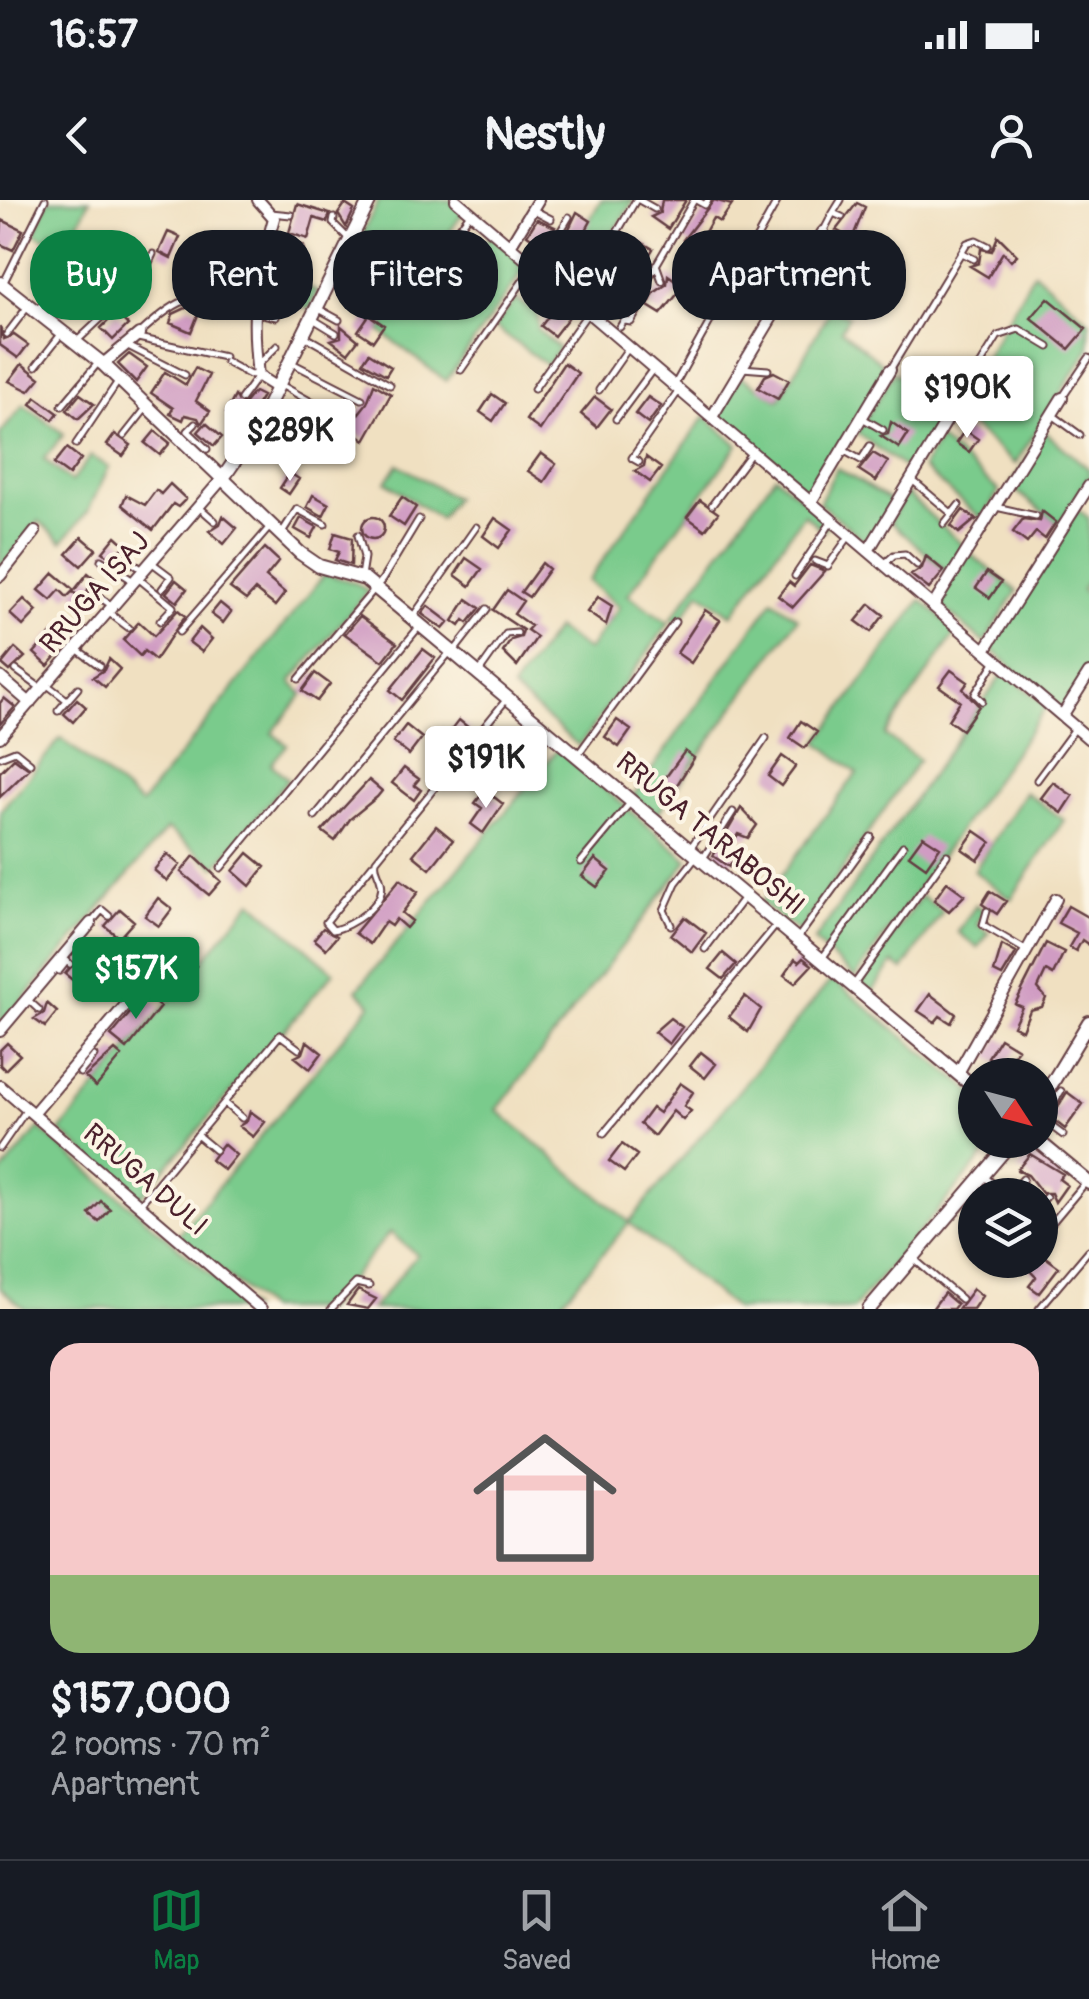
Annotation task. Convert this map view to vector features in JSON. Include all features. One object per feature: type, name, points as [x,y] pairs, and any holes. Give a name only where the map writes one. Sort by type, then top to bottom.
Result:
[{"type":"street","points":[[258,200],[272,214],[269,230]]},
{"type":"street","points":[[355,230],[370,200]]},
{"type":"street","points":[[464,204],[518,253]]},
{"type":"street","points":[[510,246],[535,205]]},
{"type":"street","points":[[223,478],[267,408],[333,274]]},
{"type":"street","name":"RRUGA TARABOSHI","points":[[1,284],[30,306]]},
{"type":"street","name":"RRUGA TARABOSHI","points":[[49,320],[147,406],[202,448],[223,478],[318,566],[360,578],[376,587],[958,1073]]},
{"type":"street","points":[[253,320],[257,372],[278,386]]},
{"type":"street","points":[[604,320],[620,328],[630,348],[1089,739]]},
{"type":"street","points":[[712,418],[771,320]]},
{"type":"street","points":[[101,362],[133,339]]},
{"type":"street","points":[[811,502],[890,370]]},
{"type":"street","points":[[933,606],[1062,398]]},
{"type":"street","points":[[868,551],[952,410]]},
{"type":"street","name":"RRUGA ISAJ","points":[[0,737],[223,478]]},
{"type":"street","points":[[985,650],[1084,505],[1089,486]]},
{"type":"street","points":[[0,576],[36,532]]},
{"type":"street","points":[[1062,716],[1089,673]]},
{"type":"street","points":[[0,677],[30,702]]},
{"type":"street","points":[[966,1058],[1056,899]]},
{"type":"street","points":[[0,1031],[92,923]]},
{"type":"street","points":[[30,1112],[84,1061],[141,987]]},
{"type":"street","points":[[1058,1079],[1089,1022]]},
{"type":"street","name":"RRUGA DULI","points":[[0,1086],[261,1309]]},
{"type":"street","points":[[1058,1157],[1088,1182]]},
{"type":"street","points":[[869,1309],[998,1158]]},
{"type":"lane","points":[[1,284],[45,200]]},
{"type":"lane","points":[[276,200],[272,214],[290,219]]},
{"type":"lane","points":[[619,230],[638,200],[655,209]]},
{"type":"lane","points":[[620,328],[695,200],[705,205],[708,200]]},
{"type":"lane","points":[[639,462],[632,458],[677,388],[778,200]]},
{"type":"lane","points":[[825,230],[841,200]]},
{"type":"lane","points":[[454,230],[464,204]]},
{"type":"lane","points":[[535,205],[551,219]]},
{"type":"lane","points":[[833,213],[842,218]]},
{"type":"lane","points":[[560,230],[569,217]]},
{"type":"lane","points":[[334,218],[333,224],[339,230]]},
{"type":"lane","points":[[680,224],[688,228]]},
{"type":"lane","points":[[890,370],[971,239],[988,246]]},
{"type":"lane","points":[[962,253],[974,259]]},
{"type":"lane","points":[[77,341],[140,282],[154,254]]},
{"type":"lane","points":[[656,264],[662,282]]},
{"type":"lane","points":[[461,370],[518,291]]},
{"type":"lane","points":[[133,339],[172,305]]},
{"type":"lane","points":[[6,334],[30,311]]},
{"type":"lane","points":[[314,313],[333,319]]},
{"type":"lane","points":[[314,313],[336,333]]},
{"type":"lane","points":[[534,389],[582,320]]},
{"type":"lane","points":[[620,328],[632,320]]},
{"type":"lane","points":[[952,410],[998,336],[1019,330],[1050,348]]},
{"type":"lane","points":[[36,366],[64,331]]},
{"type":"lane","points":[[303,336],[390,386]]},
{"type":"lane","points":[[133,339],[225,360],[250,375],[257,372]]},
{"type":"lane","points":[[133,339],[185,375]]},
{"type":"lane","points":[[241,399],[277,346]]},
{"type":"lane","points":[[599,390],[630,348]]},
{"type":"lane","points":[[1062,398],[1089,358]]},
{"type":"lane","points":[[62,406],[101,362]]},
{"type":"lane","points":[[290,362],[362,399]]},
{"type":"lane","points":[[616,419],[654,368]]},
{"type":"lane","points":[[742,368],[768,370]]},
{"type":"lane","points":[[76,444],[119,380]]},
{"type":"lane","points":[[278,386],[331,413],[350,410]]},
{"type":"lane","points":[[124,436],[147,406]]},
{"type":"lane","points":[[267,408],[298,426]]},
{"type":"lane","points":[[1052,414],[1080,435]]},
{"type":"lane","points":[[862,417],[883,430]]},
{"type":"lane","points":[[195,424],[188,432],[202,448]]},
{"type":"lane","points":[[842,450],[860,460],[870,446]]},
{"type":"lane","points":[[712,505],[752,452]]},
{"type":"lane","points":[[911,479],[950,512]]},
{"type":"lane","points":[[944,524],[959,504]]},
{"type":"lane","points":[[995,506],[1036,516]]},
{"type":"lane","points":[[199,508],[215,521]]},
{"type":"lane","points":[[179,632],[297,508],[325,524]]},
{"type":"lane","points":[[299,679],[376,587],[419,519]]},
{"type":"lane","points":[[795,576],[833,520]]},
{"type":"lane","points":[[221,868],[416,621],[476,528]]},
{"type":"lane","points":[[358,535],[364,557],[360,578]]},
{"type":"lane","points":[[815,561],[828,566],[850,535]]},
{"type":"lane","points":[[884,564],[894,554],[905,554],[918,565]]},
{"type":"lane","points":[[122,555],[173,607],[160,621]]},
{"type":"lane","points":[[101,560],[171,577],[162,588]]},
{"type":"lane","points":[[94,592],[129,628]]},
{"type":"lane","points":[[315,816],[487,609]]},
{"type":"lane","points":[[578,756],[675,622]]},
{"type":"lane","points":[[478,673],[506,634],[517,633]]},
{"type":"lane","points":[[76,649],[100,666]]},
{"type":"lane","points":[[982,700],[975,694],[996,660]]},
{"type":"lane","points":[[16,670],[67,700]]},
{"type":"lane","points":[[58,711],[78,688]]},
{"type":"lane","points":[[373,864],[382,884],[378,897],[346,928],[333,930],[326,922],[335,907],[508,697]]},
{"type":"lane","points":[[490,784],[540,724]]},
{"type":"lane","points":[[1038,780],[1076,728]]},
{"type":"lane","points":[[671,926],[664,910],[667,899],[766,738]]},
{"type":"lane","points":[[0,757],[16,751],[30,762]]},
{"type":"lane","points":[[581,862],[632,801]]},
{"type":"lane","points":[[696,855],[733,812]]},
{"type":"lane","points":[[797,939],[871,837]]},
{"type":"lane","points":[[821,959],[903,846]]},
{"type":"lane","points":[[853,986],[947,855]]},
{"type":"lane","points":[[705,950],[745,896]]},
{"type":"lane","points":[[92,923],[102,910],[109,916]]},
{"type":"lane","points":[[987,911],[983,925],[1027,951]]},
{"type":"lane","points":[[604,1132],[778,923]]},
{"type":"lane","points":[[54,967],[59,971],[67,961],[70,964]]},
{"type":"lane","points":[[141,987],[150,986],[164,971]]},
{"type":"lane","points":[[27,999],[39,1010]]},
{"type":"lane","points":[[139,1205],[280,1035],[299,1049]]},
{"type":"lane","points":[[80,1073],[84,1061],[94,1056]]},
{"type":"lane","points":[[1058,1094],[1061,1091]]},
{"type":"lane","points":[[224,1103],[242,1118]]},
{"type":"lane","points":[[0,1148],[30,1112]]},
{"type":"lane","points":[[1058,1131],[1064,1135]]},
{"type":"lane","points":[[197,1135],[215,1150]]},
{"type":"lane","points":[[983,1175],[987,1178]]},
{"type":"lane","points":[[1058,1216],[1088,1182]]},
{"type":"lane","points":[[1039,1309],[1089,1250]]},
{"type":"lane","points":[[913,1258],[961,1299]]},
{"type":"lane","points":[[331,1309],[348,1288],[356,1284],[369,1286]]},
{"type":"green space","points":[[48,200],[90,200],[75,230],[36,230]]},
{"type":"green space","points":[[379,200],[450,200],[464,212],[451,230],[364,230]]},
{"type":"green space","points":[[601,200],[634,200],[615,230],[584,230]]},
{"type":"green space","points":[[498,240],[518,256],[518,278],[498,307]]},
{"type":"green space","points":[[1034,272],[1089,321],[1089,349],[1015,464],[955,412]]},
{"type":"green space","points":[[516,299],[518,320],[538,320],[538,330],[559,348],[547,365],[494,327]]},
{"type":"green space","points":[[381,320],[489,320],[446,381],[380,331],[385,323]]},
{"type":"green space","points":[[824,320],[847,320],[841,330],[888,368],[812,492],[804,491],[718,416],[740,376],[779,400]]},
{"type":"green space","points":[[894,372],[947,412],[910,472],[857,433]]},
{"type":"green space","points":[[24,405],[64,434],[44,459],[71,482],[91,456],[109,467],[88,511],[62,542],[39,521],[0,569],[0,434]]},
{"type":"green space","points":[[705,416],[738,445],[628,595],[669,623],[579,746],[512,689],[556,629],[588,650],[619,607],[588,581]]},
{"type":"green space","points":[[1044,431],[1089,469],[1089,477],[1059,525],[1010,486]]},
{"type":"green space","points":[[939,439],[999,491],[982,519],[922,468]]},
{"type":"green space","points":[[398,464],[454,498],[440,519],[386,482]]},
{"type":"green space","points":[[837,468],[893,502],[870,540],[865,541],[819,503]]},
{"type":"green space","points":[[775,476],[829,521],[823,531],[804,514],[732,615],[700,592],[679,623],[671,619]]},
{"type":"green space","points":[[906,493],[965,547],[949,573],[890,522]]},
{"type":"green space","points":[[1077,509],[1089,518],[1089,578],[1082,590],[1089,597],[1089,668],[1062,711],[990,648]]},
{"type":"green space","points":[[969,553],[1017,591],[984,643],[938,603]]},
{"type":"green space","points":[[325,574],[354,582],[368,591],[291,682],[303,694],[272,733],[287,745],[271,764],[288,779],[216,867],[167,829],[0,1027],[0,811],[61,738],[141,804]]},
{"type":"green space","points":[[773,600],[798,618],[656,816],[632,797]]},
{"type":"green space","points":[[921,600],[957,631],[885,735],[919,760],[799,932],[761,903],[857,773],[818,742]]},
{"type":"green space","points":[[1004,672],[1047,706],[855,978],[814,941]]},
{"type":"green space","points":[[558,749],[688,860],[497,1110],[629,1222],[832,979],[958,1080],[958,1158],[983,1158],[965,1178],[958,1178],[958,1187],[853,1309],[735,1309],[629,1223],[555,1309],[372,1309],[417,1255],[390,1232],[326,1309],[267,1309],[178,1235],[371,1004],[357,990]]},
{"type":"green space","points":[[1025,792],[1064,820],[1011,899],[974,871]]},
{"type":"green space","points":[[921,896],[943,911],[903,970],[893,963],[872,992],[859,982]]},
{"type":"green space","points":[[252,901],[334,972],[139,1199],[60,1131]]},
{"type":"green space","points":[[976,905],[984,911],[977,924],[989,933],[978,948],[958,932]]},
{"type":"green space","points":[[39,1128],[251,1309],[25,1309],[0,1288],[0,1175]]},
{"type":"building","points":[[662,200],[686,200],[668,229],[651,217],[660,213]]},
{"type":"building","points":[[714,200],[732,205],[720,222],[713,218],[706,230],[691,230]]},
{"type":"building","points":[[857,203],[865,207],[856,230],[836,230]]},
{"type":"building","points":[[297,204],[330,214],[327,222],[314,218],[311,230],[290,230]]},
{"type":"building","points":[[345,204],[354,210],[346,227],[338,214]]},
{"type":"building","points":[[577,212],[591,221],[586,230],[568,230]]},
{"type":"building","points":[[537,219],[555,227],[553,230],[530,230]]},
{"type":"building","points":[[2,220],[23,230],[13,250],[0,244]]},
{"type":"building","points":[[168,232],[172,234],[171,258],[159,252]]},
{"type":"building","points":[[998,236],[1017,255],[1011,261],[1003,252],[988,277],[970,266],[979,263],[981,249],[992,251]]},
{"type":"building","points":[[668,275],[672,278],[672,301],[661,314],[652,308],[652,297],[667,284]]},
{"type":"building","points":[[1048,298],[1086,329],[1069,349],[1031,318]]},
{"type":"building","points":[[172,317],[196,320],[191,332],[170,323]]},
{"type":"building","points":[[109,320],[123,320],[128,325],[113,340],[101,328]]},
{"type":"building","points":[[366,320],[384,325],[373,341],[358,331]]},
{"type":"building","points":[[546,320],[566,320],[554,336],[541,326]]},
{"type":"building","points":[[0,326],[4,339],[14,335],[28,345],[18,358],[0,345]]},
{"type":"building","points":[[341,326],[358,340],[348,353],[331,340],[341,337]]},
{"type":"building","points":[[369,353],[391,367],[386,375],[363,362]]},
{"type":"building","points":[[129,354],[147,367],[136,382],[118,364]]},
{"type":"building","points":[[564,363],[578,373],[540,430],[526,420]]},
{"type":"building","points":[[22,364],[40,378],[29,391],[9,381]]},
{"type":"building","points":[[195,368],[209,375],[196,401],[210,411],[201,424],[198,418],[185,415],[183,420],[170,414],[173,408],[151,393],[165,372],[186,385]]},
{"type":"building","points":[[774,372],[789,380],[778,399],[758,388],[765,376]]},
{"type":"building","points":[[374,384],[391,394],[365,440],[348,427],[367,403]]},
{"type":"building","points":[[254,392],[262,396],[245,424],[226,413],[235,396],[243,405]]},
{"type":"building","points":[[80,394],[94,404],[78,419],[67,410]]},
{"type":"building","points":[[492,394],[505,403],[493,421],[480,412]]},
{"type":"building","points":[[36,397],[58,413],[53,420],[31,404]]},
{"type":"building","points":[[595,397],[611,409],[597,427],[581,414]]},
{"type":"building","points":[[648,397],[661,406],[648,424],[635,414]]},
{"type":"building","points":[[311,409],[327,418],[312,454],[304,449],[301,455],[275,440],[271,446],[261,441],[273,419],[302,431]]},
{"type":"building","points":[[891,422],[908,434],[899,448],[881,436],[888,434]]},
{"type":"building","points":[[206,423],[222,437],[214,446],[198,432]]},
{"type":"building","points":[[965,430],[978,439],[969,452],[956,443]]},
{"type":"building","points":[[155,431],[170,443],[160,455],[145,443]]},
{"type":"building","points":[[115,434],[131,445],[123,456],[107,445]]},
{"type":"building","points":[[67,448],[81,459],[69,475],[54,464]]},
{"type":"building","points":[[541,453],[556,464],[544,482],[528,471]]},
{"type":"building","points":[[873,453],[888,462],[876,481],[859,470]]},
{"type":"building","points":[[646,457],[661,468],[650,482],[635,471],[644,466]]},
{"type":"building","points":[[290,473],[299,479],[289,494],[280,488]]},
{"type":"building","points":[[170,484],[186,499],[178,507],[173,504],[153,530],[122,505],[126,495],[145,505],[156,490],[161,494]]},
{"type":"building","points":[[313,495],[329,504],[323,516],[307,507]]},
{"type":"building","points":[[402,497],[416,507],[404,526],[389,516]]},
{"type":"building","points":[[700,500],[718,513],[705,530],[687,517]]},
{"type":"building","points":[[963,510],[976,519],[959,533],[951,526]]},
{"type":"building","points":[[1042,511],[1056,522],[1045,539],[1036,532],[1027,543],[1013,532],[1023,519],[1040,521]]},
{"type":"building","points":[[223,516],[237,528],[224,544],[209,531],[220,524]]},
{"type":"building","points":[[373,517],[381,520],[381,536],[373,539],[365,536],[362,528],[365,520]]},
{"type":"building","points":[[301,518],[317,527],[311,538],[295,529]]},
{"type":"building","points":[[495,518],[512,530],[499,548],[483,536]]},
{"type":"building","points":[[335,533],[352,538],[351,565],[335,560],[339,552],[330,549]]},
{"type":"building","points":[[116,536],[127,546],[118,551],[115,561],[103,552]]},
{"type":"building","points":[[82,537],[96,549],[81,566],[67,554]]},
{"type":"building","points":[[265,548],[279,561],[266,577],[285,593],[275,606],[255,590],[246,600],[230,588]]},
{"type":"building","points":[[926,556],[944,571],[929,589],[911,575],[922,568]]},
{"type":"building","points":[[466,558],[482,569],[470,586],[455,575]]},
{"type":"building","points":[[542,563],[549,569],[529,597],[521,592]]},
{"type":"building","points":[[810,565],[825,571],[793,607],[778,596],[789,582],[794,586]]},
{"type":"building","points":[[987,572],[1001,582],[990,598],[976,588]]},
{"type":"building","points":[[54,573],[74,590],[67,597],[60,590],[51,600],[39,590]]},
{"type":"building","points":[[88,573],[100,583],[88,589],[85,601],[73,592]]},
{"type":"building","points":[[176,580],[187,589],[177,602],[166,593]]},
{"type":"building","points":[[507,590],[523,601],[514,614],[531,626],[527,630],[537,637],[517,666],[503,652],[511,640],[521,637],[523,630],[493,610]]},
{"type":"building","points":[[598,597],[612,606],[606,625],[587,612]]},
{"type":"building","points":[[24,599],[37,611],[23,626],[10,614]]},
{"type":"building","points":[[467,599],[480,608],[468,623],[464,620],[460,626],[453,621]]},
{"type":"building","points":[[220,603],[231,612],[223,623],[211,614]]},
{"type":"building","points":[[870,604],[884,615],[871,632],[856,621]]},
{"type":"building","points":[[428,606],[449,622],[443,629],[422,614]]},
{"type":"building","points":[[178,610],[185,616],[155,660],[144,651],[140,656],[123,640],[139,622],[154,636]]},
{"type":"building","points":[[705,610],[720,620],[691,663],[677,653]]},
{"type":"building","points":[[360,616],[397,643],[383,661],[345,634]]},
{"type":"building","points":[[200,628],[212,639],[202,652],[189,642]]},
{"type":"building","points":[[52,633],[66,646],[48,666],[34,653]]},
{"type":"building","points":[[15,648],[25,657],[10,671],[2,664]]},
{"type":"building","points":[[423,649],[435,658],[402,700],[390,690]]},
{"type":"building","points":[[109,659],[120,669],[105,687],[93,677],[104,670]]},
{"type":"building","points":[[951,670],[968,682],[963,689],[979,706],[962,730],[948,720],[960,701],[939,686]]},
{"type":"building","points":[[315,673],[330,684],[317,701],[302,691]]},
{"type":"building","points":[[4,698],[15,707],[0,724],[0,703]]},
{"type":"building","points":[[77,699],[86,707],[73,722],[64,714]]},
{"type":"building","points":[[459,720],[470,729],[457,746],[446,737]]},
{"type":"building","points":[[617,720],[631,730],[619,747],[605,737]]},
{"type":"building","points":[[801,721],[817,732],[805,748],[790,738]]},
{"type":"building","points":[[406,725],[422,738],[409,755],[393,742]]},
{"type":"building","points":[[685,751],[694,758],[670,796],[658,788]]},
{"type":"building","points":[[782,756],[796,766],[781,786],[768,776]]},
{"type":"building","points":[[14,758],[29,769],[0,797],[0,772]]},
{"type":"building","points":[[404,768],[419,779],[414,785],[421,790],[414,800],[392,783]]},
{"type":"building","points":[[369,780],[382,791],[350,819],[335,841],[322,831]]},
{"type":"building","points":[[1053,782],[1073,796],[1062,813],[1041,798]]},
{"type":"building","points":[[485,790],[503,804],[483,833],[471,824],[482,808],[475,803]]},
{"type":"building","points":[[741,808],[757,825],[748,838],[738,834],[729,849],[737,855],[729,867],[713,856]]},
{"type":"building","points":[[436,826],[453,840],[430,869],[413,855]]},
{"type":"building","points":[[975,831],[991,842],[978,860],[962,849]]},
{"type":"building","points":[[923,836],[940,847],[926,867],[909,855]]},
{"type":"building","points":[[248,853],[265,867],[250,886],[233,871]]},
{"type":"building","points":[[167,854],[180,865],[167,881],[154,870]]},
{"type":"building","points":[[194,856],[221,881],[209,895],[181,872]]},
{"type":"building","points":[[595,859],[610,871],[597,887],[582,876]]},
{"type":"building","points":[[400,879],[418,892],[402,913],[412,921],[406,928],[396,919],[391,926],[385,922],[370,944],[355,933]]},
{"type":"building","points":[[947,882],[965,895],[949,911],[934,900]]},
{"type":"building","points":[[990,891],[1006,901],[997,914],[982,904]]},
{"type":"building","points":[[158,898],[172,909],[159,926],[145,916]]},
{"type":"building","points":[[1068,906],[1089,918],[1089,945],[1082,940],[1076,951],[1069,947],[1077,933],[1058,923]]},
{"type":"building","points":[[120,909],[134,921],[119,938],[105,926]]},
{"type":"building","points":[[685,917],[706,933],[692,952],[671,935]]},
{"type":"building","points":[[323,928],[337,936],[326,949],[314,939]]},
{"type":"building","points":[[1046,943],[1064,952],[1053,975],[1046,971],[1038,988],[1046,998],[1042,1007],[1030,1010],[1022,1030],[1013,1026],[1022,1007],[1015,1004]]},
{"type":"building","points":[[1002,945],[1016,953],[1002,976],[994,972]]},
{"type":"building","points":[[176,950],[196,966],[182,984],[164,965]]},
{"type":"building","points":[[723,953],[736,964],[723,979],[710,969]]},
{"type":"building","points":[[79,957],[94,969],[80,986],[65,974]]},
{"type":"building","points":[[803,958],[812,965],[795,983],[784,975],[795,959],[799,962]]},
{"type":"building","points":[[930,994],[956,1014],[951,1023],[940,1016],[935,1022],[918,1011]]},
{"type":"building","points":[[145,995],[160,1007],[127,1049],[111,1036]]},
{"type":"building","points":[[745,996],[761,1009],[748,1032],[729,1017]]},
{"type":"building","points":[[47,1003],[57,1012],[45,1027],[34,1019],[44,1013]]},
{"type":"building","points":[[670,1018],[682,1027],[669,1044],[654,1032]]},
{"type":"building","points":[[1000,1038],[1018,1049],[1010,1058],[988,1057]]},
{"type":"building","points":[[307,1041],[322,1053],[310,1069],[295,1057],[303,1053]]},
{"type":"building","points":[[7,1043],[20,1055],[5,1070],[0,1065],[0,1050]]},
{"type":"building","points":[[115,1050],[122,1056],[96,1087],[85,1077]]},
{"type":"building","points":[[701,1052],[716,1064],[705,1078],[690,1066]]},
{"type":"building","points":[[680,1083],[693,1092],[684,1106],[691,1111],[683,1120],[673,1111],[654,1136],[640,1124],[652,1108],[659,1113]]},
{"type":"building","points":[[1067,1092],[1083,1104],[1065,1129],[1058,1124],[1058,1107]]},
{"type":"building","points":[[250,1111],[265,1122],[253,1137],[239,1126],[247,1121]]},
{"type":"building","points":[[223,1144],[236,1155],[224,1170],[211,1160]]},
{"type":"building","points":[[622,1144],[637,1155],[624,1172],[609,1161]]},
{"type":"building","points":[[1027,1158],[1037,1158],[1063,1174],[1059,1179],[1067,1185],[1058,1198],[1058,1178],[1030,1178],[1017,1170]]},
{"type":"building","points":[[101,1201],[110,1209],[99,1222],[89,1214]]},
{"type":"building","points":[[1035,1278],[1051,1278],[1039,1293],[1029,1286]]},
{"type":"building","points":[[973,1289],[982,1296],[973,1309],[958,1309]]},
{"type":"building","points":[[358,1290],[376,1299],[368,1309],[347,1305]]},
{"type":"building","points":[[944,1293],[957,1304],[953,1309],[932,1309]]}]
